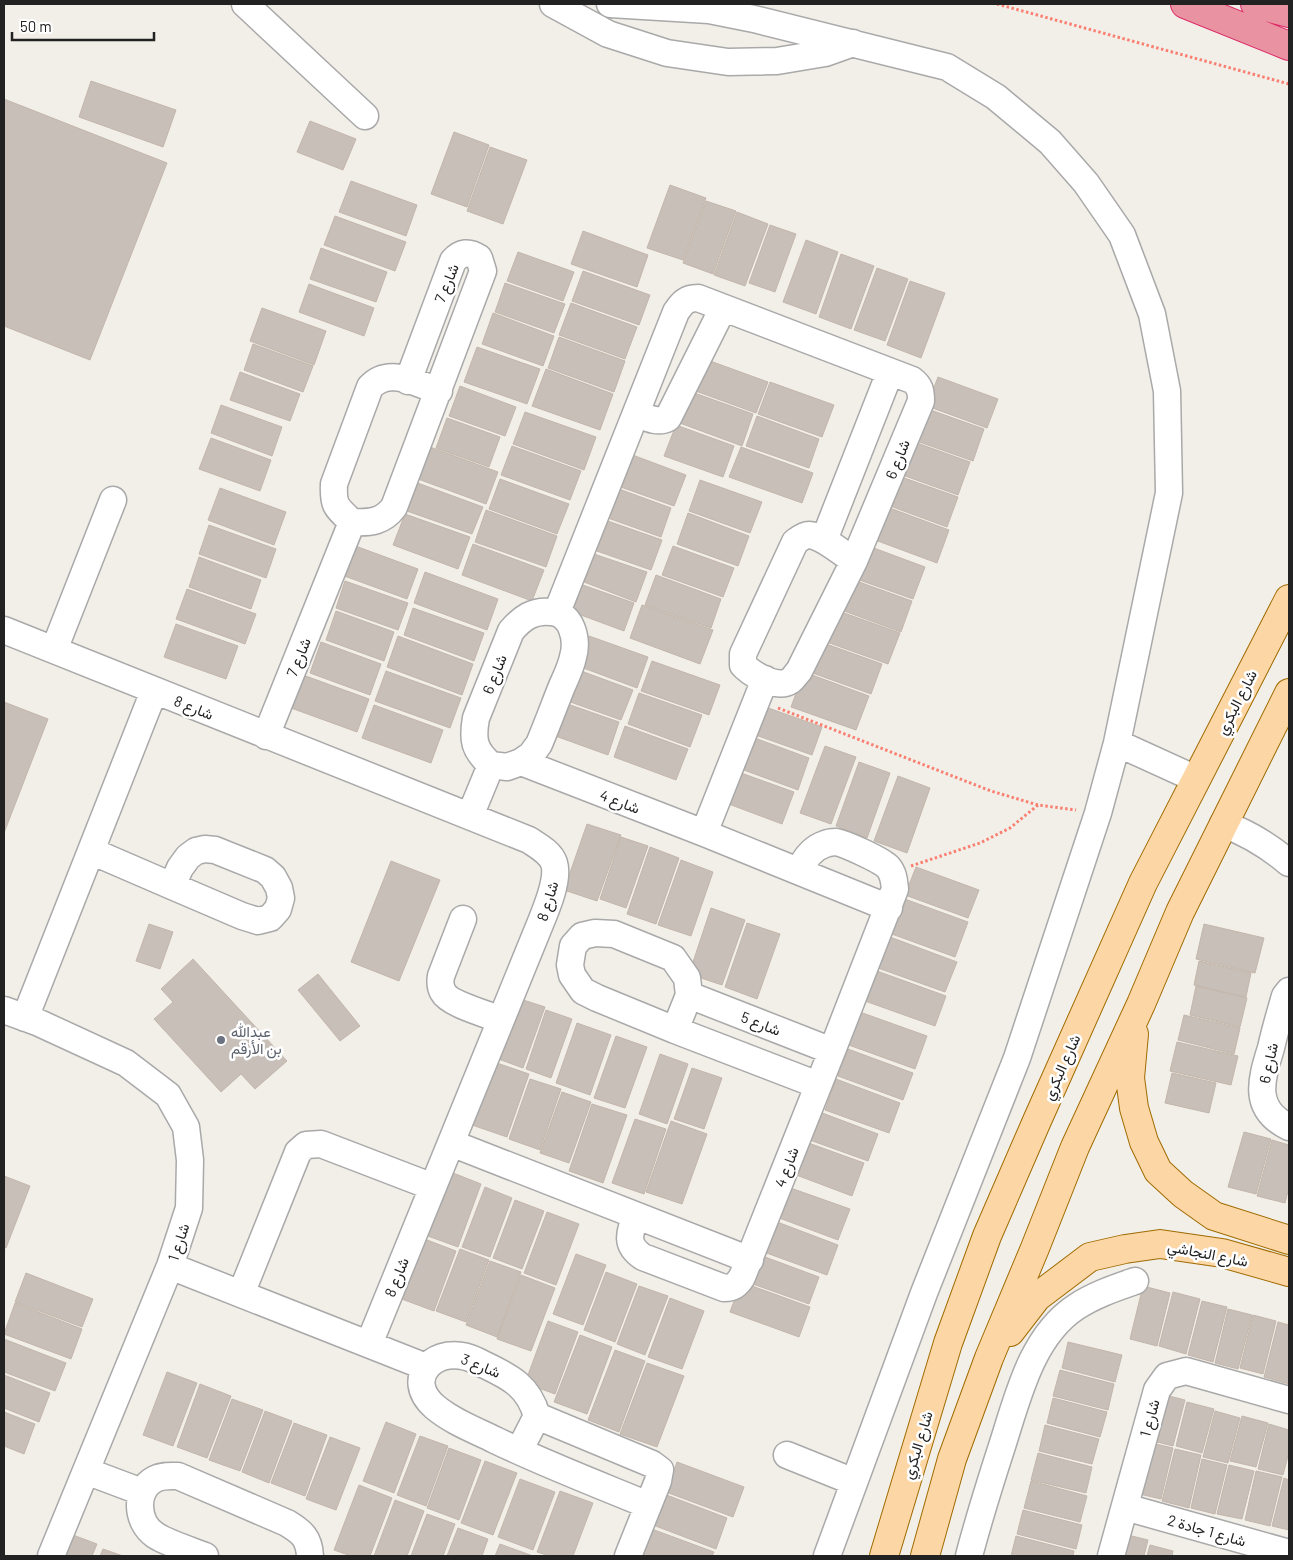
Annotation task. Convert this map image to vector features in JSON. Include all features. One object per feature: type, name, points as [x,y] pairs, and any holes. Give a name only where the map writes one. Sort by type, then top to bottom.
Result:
[{"type":"highway","points":[[1185,4],[1289,46]]},
{"type":"highway","points":[[1255,4],[1289,13]]},
{"type":"main road","name":"شارع البكري","points":[[884,1556],[948,1343],[987,1236],[1143,883],[1289,599]]},
{"type":"main road","points":[[925,1556],[952,1459],[988,1358],[1035,1248],[1075,1147],[1141,1004],[1180,912],[1289,693]]},
{"type":"main road","name":"شارع النجاشي","points":[[1141,1004],[1132,1043],[1130,1078],[1134,1108],[1144,1142],[1158,1171],[1183,1194],[1214,1216],[1289,1240]]},
{"type":"main road","name":"شارع النجاشي","points":[[988,1358],[1037,1297],[1090,1258],[1125,1249],[1160,1244],[1222,1253],[1289,1272]]},
{"type":"street","points":[[245,4],[365,116]]},
{"type":"street","points":[[553,4],[608,34],[667,53],[728,62],[777,61],[825,54],[853,43]]},
{"type":"street","points":[[610,4],[709,10],[754,19],[947,67],[996,97],[1050,142],[1086,183],[1122,235],[1152,314],[1167,391],[1169,493],[1117,743],[1098,813],[1017,1058],[924,1294],[827,1556]]},
{"type":"street","name":"شارع 7","points":[[266,736],[352,522],[367,523],[380,520],[388,515],[394,507],[483,270],[479,258],[474,254],[461,254],[453,261],[408,381]]},
{"type":"street","name":"شارع 6","points":[[491,765],[480,756],[475,744],[476,718],[511,631],[518,622],[528,615],[543,611],[558,612],[676,312],[681,303],[689,298],[698,298],[912,380],[919,386],[920,401],[854,561],[799,671],[791,680],[760,689],[743,665],[743,654],[795,542],[807,535],[824,540]]},
{"type":"street","points":[[636,413],[656,421],[668,418],[723,308]]},
{"type":"street","points":[[854,561],[824,540],[890,372]]},
{"type":"street","points":[[352,522],[341,511],[334,500],[334,484],[370,387],[383,377],[393,376],[439,391]]},
{"type":"street","points":[[54,650],[113,500]]},
{"type":"street","points":[[470,816],[491,765],[507,767],[521,762],[539,744],[573,658],[574,635],[566,619],[558,612]]},
{"type":"street","name":"شارع 8","points":[[4,630],[154,692],[529,840],[544,849],[554,863],[556,878],[536,934],[369,1344]]},
{"type":"street","points":[[704,833],[760,689]]},
{"type":"street","name":"شارع 8","points":[[14,1014],[91,851],[154,692]]},
{"type":"street","points":[[1117,743],[1196,779]]},
{"type":"street","name":"شارع 4","points":[[521,762],[889,908]]},
{"type":"street","points":[[1223,824],[1244,832],[1276,852],[1289,863]]},
{"type":"street","points":[[799,871],[806,858],[816,849],[824,844],[836,842],[878,859],[889,868],[894,878]]},
{"type":"street","points":[[91,851],[172,886]]},
{"type":"street","name":"شارع 4","points":[[636,1216],[630,1232],[631,1243],[635,1251],[644,1257],[724,1288],[732,1288],[738,1284],[750,1260],[889,908],[894,889],[894,878]]},
{"type":"street","points":[[463,919],[441,976],[440,986],[444,994],[451,1000],[501,1020]]},
{"type":"street","points":[[675,1030],[689,995],[687,978],[672,958],[614,934],[595,933],[582,936],[573,946],[570,965],[572,975],[584,990],[597,998],[675,1030],[818,1085]]},
{"type":"street","points":[[536,934],[573,946]]},
{"type":"street","name":"شارع 6","points":[[1289,991],[1285,996],[1261,1080],[1262,1098],[1270,1114],[1289,1127]]},
{"type":"street","name":"شارع 5","points":[[689,995],[832,1051]]},
{"type":"street","name":"شارع 1","points":[[14,1014],[126,1063],[168,1095],[186,1128],[190,1160],[189,1208],[170,1266],[51,1556]]},
{"type":"street","points":[[450,1143],[750,1260]]},
{"type":"street","points":[[241,1294],[298,1152],[306,1145],[321,1144],[433,1187]]},
{"type":"street","points":[[170,1266],[426,1367],[421,1382],[424,1394],[433,1405],[458,1422],[519,1451],[648,1505]]},
{"type":"street","points":[[969,1556],[985,1498],[1023,1379],[1040,1346],[1057,1325],[1075,1308],[1106,1292],[1135,1282]]},
{"type":"street","name":"شارع 3","points":[[426,1367],[447,1355],[462,1355],[470,1358],[516,1382],[527,1393],[537,1416]]},
{"type":"street","name":"شارع 1","points":[[1111,1556],[1157,1390],[1166,1376],[1186,1371],[1289,1400]]},
{"type":"street","points":[[519,1451],[537,1416],[657,1467],[660,1470],[658,1480],[628,1556]]},
{"type":"street","points":[[787,1455],[854,1482]]},
{"type":"street","points":[[86,1471],[142,1492]]},
{"type":"street","points":[[205,1556],[155,1535],[146,1526],[141,1516],[142,1492],[156,1478],[178,1476],[287,1522],[307,1540],[310,1556]]},
{"type":"street","name":"شارع 1 جادة 2","points":[[1124,1507],[1289,1553]]},
{"type":"path","points":[[997,4],[1289,84]]},
{"type":"path","points":[[760,689],[991,791],[1038,805],[1098,813]]},
{"type":"path","points":[[894,878],[912,865],[980,843],[1010,828],[1038,805]]},
{"type":"building","points":[[91,81],[176,110],[163,147],[79,117]]},
{"type":"building","points":[[4,99],[167,163],[90,360],[4,326]]},
{"type":"building","points":[[310,121],[356,139],[343,170],[297,152]]},
{"type":"building","points":[[454,132],[489,145],[467,207],[431,194]]},
{"type":"building","points":[[490,147],[527,160],[503,224],[467,211]]},
{"type":"building","points":[[351,181],[417,205],[406,236],[339,212]]},
{"type":"building","points":[[670,185],[706,198],[683,260],[647,248]]},
{"type":"building","points":[[706,201],[736,211],[713,274],[683,263]]},
{"type":"building","points":[[737,212],[768,224],[745,286],[714,275]]},
{"type":"building","points":[[335,216],[406,242],[395,271],[324,245]]},
{"type":"building","points":[[770,225],[796,234],[775,292],[749,283]]},
{"type":"building","points":[[583,231],[648,255],[637,287],[571,264]]},
{"type":"building","points":[[806,240],[838,252],[816,314],[783,302]]},
{"type":"building","points":[[321,248],[387,272],[376,302],[310,279]]},
{"type":"building","points":[[518,252],[574,272],[563,301],[507,281]]},
{"type":"building","points":[[841,254],[874,266],[851,329],[819,317]]},
{"type":"building","points":[[877,268],[908,279],[885,341],[854,330]]},
{"type":"building","points":[[583,271],[650,295],[639,325],[572,301]]},
{"type":"building","points":[[910,281],[945,293],[921,358],[887,345]]},
{"type":"building","points":[[505,283],[565,304],[554,333],[495,312]]},
{"type":"building","points":[[309,284],[374,308],[364,336],[299,312]]},
{"type":"building","points":[[571,303],[637,327],[625,359],[559,335]]},
{"type":"building","points":[[262,308],[326,331],[314,365],[250,341]]},
{"type":"building","points":[[493,313],[554,336],[543,366],[482,344]]},
{"type":"building","points":[[559,337],[625,361],[614,392],[548,368]]},
{"type":"building","points":[[253,344],[313,366],[303,392],[244,370]]},
{"type":"building","points":[[477,347],[540,369],[527,404],[464,382]]},
{"type":"building","points":[[702,358],[768,382],[756,413],[690,389]]},
{"type":"building","points":[[546,369],[613,394],[600,430],[532,406]]},
{"type":"building","points":[[240,372],[300,394],[290,421],[230,400]]},
{"type":"building","points":[[938,377],[998,399],[987,428],[927,406]]},
{"type":"building","points":[[770,382],[834,405],[822,437],[758,414]]},
{"type":"building","points":[[460,386],[516,407],[505,436],[449,416]]},
{"type":"building","points":[[689,391],[753,414],[742,446],[677,422]]},
{"type":"building","points":[[221,405],[282,427],[272,456],[211,433]]},
{"type":"building","points":[[922,407],[984,429],[973,461],[911,439]]},
{"type":"building","points":[[525,412],[596,437],[584,470],[513,444]]},
{"type":"building","points":[[757,416],[819,439],[809,468],[746,446]]},
{"type":"building","points":[[447,418],[500,437],[489,467],[436,448]]},
{"type":"building","points":[[676,425],[734,446],[723,477],[664,456]]},
{"type":"building","points":[[211,438],[271,460],[260,491],[199,469]]},
{"type":"building","points":[[906,439],[970,462],[958,495],[894,472]]},
{"type":"building","points":[[512,446],[581,471],[570,500],[501,475]]},
{"type":"building","points":[[430,447],[498,472],[486,504],[418,479]]},
{"type":"building","points":[[741,447],[813,473],[802,503],[729,477]]},
{"type":"building","points":[[630,454],[686,475],[674,506],[618,486]]},
{"type":"building","points":[[893,474],[958,497],[947,527],[882,503]]},
{"type":"building","points":[[500,479],[569,504],[557,534],[489,509]]},
{"type":"building","points":[[700,480],[762,502],[750,533],[689,511]]},
{"type":"building","points":[[415,482],[483,507],[472,534],[404,510]]},
{"type":"building","points":[[220,488],[286,512],[274,545],[208,520]]},
{"type":"building","points":[[619,489],[671,508],[661,537],[608,518]]},
{"type":"building","points":[[879,504],[949,530],[937,563],[867,537]]},
{"type":"building","points":[[486,510],[557,536],[546,567],[475,542]]},
{"type":"building","points":[[688,513],[749,536],[738,566],[677,544]]},
{"type":"building","points":[[405,514],[470,537],[458,569],[393,545]]},
{"type":"building","points":[[605,520],[662,540],[651,570],[594,550]]},
{"type":"building","points":[[209,525],[276,549],[266,578],[199,554]]},
{"type":"building","points":[[350,544],[418,569],[407,599],[339,574]]},
{"type":"building","points":[[473,544],[544,570],[532,601],[462,575]]},
{"type":"building","points":[[863,544],[925,567],[913,599],[851,577]]},
{"type":"building","points":[[673,546],[734,568],[723,597],[662,575]]},
{"type":"building","points":[[594,554],[647,572],[636,602],[584,582]]},
{"type":"building","points":[[199,557],[261,580],[251,609],[189,587]]},
{"type":"building","points":[[425,572],[498,599],[487,630],[414,603]]},
{"type":"building","points":[[656,575],[721,599],[711,628],[645,605]]},
{"type":"building","points":[[848,578],[912,601],[901,632],[836,608]]},
{"type":"building","points":[[345,581],[408,603],[398,630],[336,608]]},
{"type":"building","points":[[580,584],[634,603],[624,631],[570,611]]},
{"type":"building","points":[[187,589],[256,614],[245,644],[176,619]]},
{"type":"building","points":[[642,605],[713,630],[700,664],[630,638]]},
{"type":"building","points":[[413,608],[484,633],[474,661],[404,635]]},
{"type":"building","points":[[833,609],[900,633],[888,664],[821,640]]},
{"type":"building","points":[[336,611],[394,632],[384,661],[326,640]]},
{"type":"building","points":[[176,624],[238,646],[226,679],[164,657]]},
{"type":"building","points":[[398,636],[473,664],[462,695],[387,667]]},
{"type":"building","points":[[589,636],[648,657],[637,688],[578,666]]},
{"type":"building","points":[[818,641],[882,664],[871,694],[807,671]]},
{"type":"building","points":[[321,642],[381,664],[370,695],[310,673]]},
{"type":"building","points":[[652,661],[720,685],[709,715],[641,691]]},
{"type":"building","points":[[573,668],[633,690],[621,720],[562,699]]},
{"type":"building","points":[[386,671],[461,698],[450,728],[375,701]]},
{"type":"building","points":[[804,672],[869,696],[856,730],[791,707]]},
{"type":"building","points":[[303,675],[369,699],[357,732],[291,708]]},
{"type":"building","points":[[639,693],[702,715],[690,747],[628,724]]},
{"type":"building","points":[[559,701],[619,722],[608,755],[547,733]]},
{"type":"building","points":[[4,702],[48,719],[4,833]]},
{"type":"building","points":[[757,704],[822,727],[812,755],[747,732]]},
{"type":"building","points":[[374,705],[443,730],[431,763],[362,738]]},
{"type":"building","points":[[625,726],[688,749],[676,780],[614,757]]},
{"type":"building","points":[[744,734],[809,758],[798,790],[733,766]]},
{"type":"building","points":[[825,746],[856,757],[831,824],[800,813]]},
{"type":"building","points":[[859,762],[890,773],[867,838],[836,826]]},
{"type":"building","points":[[730,769],[794,792],[782,824],[718,800]]},
{"type":"building","points":[[898,776],[930,788],[907,853],[874,841]]},
{"type":"building","points":[[587,824],[621,835],[597,901],[564,890]]},
{"type":"building","points":[[621,837],[648,846],[626,908],[600,899]]},
{"type":"building","points":[[650,847],[679,858],[656,924],[627,914]]},
{"type":"building","points":[[681,860],[713,872],[691,936],[658,925]]},
{"type":"building","points":[[391,861],[440,880],[399,981],[351,962]]},
{"type":"building","points":[[916,867],[979,890],[968,918],[905,895]]},
{"type":"building","points":[[902,898],[968,922],[955,957],[889,933]]},
{"type":"building","points":[[711,908],[745,920],[722,985],[689,974]]},
{"type":"building","points":[[747,923],[780,934],[757,999],[725,987]]},
{"type":"building","points":[[149,924],[173,932],[160,969],[136,961]]},
{"type":"building","points":[[1204,924],[1264,938],[1255,973],[1196,959]]},
{"type":"building","points":[[890,937],[957,962],[945,992],[878,968]]},
{"type":"building","name":"عبدالله بن الأرقم","points":[[193,959],[287,1061],[255,1089],[241,1074],[221,1092],[154,1019],[173,1002],[161,989]]},
{"type":"building","points":[[1199,961],[1251,973],[1246,997],[1194,985]]},
{"type":"building","points":[[877,971],[946,996],[935,1026],[865,1001]]},
{"type":"building","points":[[318,974],[360,1026],[340,1041],[298,990]]},
{"type":"building","points":[[1196,986],[1247,998],[1240,1027],[1190,1015]]},
{"type":"building","points":[[514,997],[545,1007],[523,1068],[493,1057]]},
{"type":"building","points":[[546,1010],[572,1019],[551,1078],[526,1069]]},
{"type":"building","points":[[857,1011],[927,1036],[915,1069],[846,1044]]},
{"type":"building","points":[[1184,1015],[1240,1028],[1234,1054],[1178,1040]]},
{"type":"building","points":[[577,1023],[611,1035],[590,1095],[556,1083]]},
{"type":"building","points":[[616,1036],[647,1047],[625,1108],[594,1098]]},
{"type":"building","points":[[1177,1042],[1238,1056],[1231,1085],[1170,1071]]},
{"type":"building","points":[[848,1049],[913,1073],[903,1100],[838,1076]]},
{"type":"building","points":[[660,1054],[688,1064],[667,1124],[639,1114]]},
{"type":"building","points":[[494,1062],[529,1074],[507,1137],[472,1125]]},
{"type":"building","points":[[692,1068],[722,1078],[704,1129],[674,1119]]},
{"type":"building","points":[[1172,1073],[1216,1083],[1209,1113],[1165,1103]]},
{"type":"building","points":[[530,1079],[561,1089],[540,1150],[509,1139]]},
{"type":"building","points":[[836,1079],[900,1103],[889,1133],[825,1110]]},
{"type":"building","points":[[562,1092],[591,1102],[569,1163],[540,1153]]},
{"type":"building","points":[[592,1104],[627,1115],[603,1183],[569,1171]]},
{"type":"building","points":[[817,1111],[878,1134],[868,1161],[807,1139]]},
{"type":"building","points":[[635,1119],[666,1129],[644,1194],[612,1183]]},
{"type":"building","points":[[671,1121],[707,1134],[682,1204],[646,1192]]},
{"type":"building","points":[[1244,1132],[1271,1139],[1256,1194],[1228,1187]]},
{"type":"building","points":[[1272,1140],[1289,1145],[1289,1187],[1285,1203],[1257,1196]]},
{"type":"building","points":[[803,1141],[864,1163],[852,1196],[791,1173]]},
{"type":"building","points":[[448,1171],[481,1184],[458,1247],[425,1235]]},
{"type":"building","points":[[4,1176],[30,1186],[6,1248],[4,1247]]},
{"type":"building","points":[[785,1186],[850,1209],[838,1240],[774,1216]]},
{"type":"building","points":[[485,1187],[512,1198],[490,1257],[462,1247]]},
{"type":"building","points":[[515,1200],[544,1211],[522,1269],[493,1258]]},
{"type":"building","points":[[547,1212],[579,1224],[556,1285],[524,1273]]},
{"type":"building","points":[[772,1220],[838,1245],[827,1275],[761,1251]]},
{"type":"building","points":[[422,1238],[456,1251],[434,1311],[399,1298]]},
{"type":"building","points":[[460,1249],[489,1260],[466,1322],[436,1311]]},
{"type":"building","points":[[576,1254],[606,1265],[583,1325],[553,1314]]},
{"type":"building","points":[[757,1254],[819,1277],[809,1304],[747,1282]]},
{"type":"building","points":[[490,1261],[521,1272],[497,1337],[466,1325]]},
{"type":"building","points":[[606,1272],[637,1284],[615,1342],[584,1330]]},
{"type":"building","points":[[26,1273],[93,1299],[82,1327],[15,1302]]},
{"type":"building","points":[[521,1275],[555,1288],[531,1351],[497,1339]]},
{"type":"building","points":[[741,1282],[810,1307],[799,1337],[730,1312]]},
{"type":"building","points":[[639,1286],[668,1296],[645,1355],[617,1344]]},
{"type":"building","points":[[1143,1286],[1170,1293],[1157,1346],[1130,1339]]},
{"type":"building","points":[[1173,1292],[1200,1299],[1186,1354],[1159,1346]]},
{"type":"building","points":[[670,1298],[704,1311],[682,1369],[648,1357]]},
{"type":"building","points":[[1202,1301],[1227,1307],[1213,1362],[1188,1355]]},
{"type":"building","points":[[15,1303],[82,1329],[71,1359],[4,1334]]},
{"type":"building","points":[[1228,1309],[1252,1315],[1238,1369],[1215,1363]]},
{"type":"building","points":[[1253,1315],[1276,1321],[1263,1374],[1240,1368]]},
{"type":"building","points":[[548,1321],[578,1332],[555,1394],[525,1383]]},
{"type":"building","points":[[1278,1322],[1289,1325],[1289,1384],[1264,1377]]},
{"type":"building","points":[[580,1335],[612,1347],[587,1414],[554,1402]]},
{"type":"building","points":[[4,1339],[66,1363],[55,1391],[4,1372]]},
{"type":"building","points":[[1068,1342],[1122,1355],[1115,1382],[1062,1368]]},
{"type":"building","points":[[615,1350],[645,1361],[619,1432],[588,1420]]},
{"type":"building","points":[[647,1363],[684,1376],[657,1447],[620,1434]]},
{"type":"building","points":[[1060,1370],[1114,1384],[1108,1410],[1053,1396]]},
{"type":"building","points":[[167,1372],[197,1383],[173,1446],[143,1435]]},
{"type":"building","points":[[4,1375],[50,1393],[39,1422],[4,1408]]},
{"type":"building","points":[[200,1384],[231,1396],[207,1458],[177,1447]]},
{"type":"building","points":[[1161,1394],[1185,1400],[1173,1446],[1149,1440]]},
{"type":"building","points":[[1053,1398],[1107,1412],[1100,1437],[1047,1423]]},
{"type":"building","points":[[232,1399],[263,1410],[240,1471],[209,1460]]},
{"type":"building","points":[[1187,1402],[1214,1409],[1202,1453],[1176,1446]]},
{"type":"building","points":[[265,1411],[292,1421],[269,1483],[242,1472]]},
{"type":"building","points":[[1215,1411],[1240,1418],[1228,1463],[1203,1457]]},
{"type":"building","points":[[4,1412],[35,1424],[24,1454],[4,1446]]},
{"type":"building","points":[[1242,1416],[1268,1423],[1256,1467],[1230,1461]]},
{"type":"building","points":[[386,1422],[416,1434],[394,1493],[363,1481]]},
{"type":"building","points":[[294,1423],[327,1435],[305,1496],[271,1483]]},
{"type":"building","points":[[1269,1424],[1289,1430],[1289,1452],[1283,1475],[1258,1469]]},
{"type":"building","points":[[1045,1425],[1099,1439],[1092,1464],[1039,1451]]},
{"type":"building","points":[[420,1436],[448,1446],[426,1506],[397,1495]]},
{"type":"building","points":[[330,1437],[360,1448],[336,1510],[306,1499]]},
{"type":"building","points":[[1147,1442],[1173,1448],[1161,1499],[1135,1493]]},
{"type":"building","points":[[449,1448],[481,1460],[459,1520],[427,1508]]},
{"type":"building","points":[[1175,1449],[1201,1455],[1189,1508],[1162,1501]]},
{"type":"building","points":[[1038,1453],[1092,1467],[1086,1493],[1031,1480]]},
{"type":"building","points":[[1202,1459],[1227,1465],[1215,1514],[1191,1508]]},
{"type":"building","points":[[485,1461],[517,1473],[493,1535],[461,1523]]},
{"type":"building","points":[[677,1462],[744,1487],[733,1517],[666,1492]]},
{"type":"building","points":[[1229,1465],[1254,1471],[1242,1519],[1217,1514]]},
{"type":"building","points":[[1256,1471],[1282,1477],[1270,1526],[1245,1520]]},
{"type":"building","points":[[1284,1478],[1289,1480],[1289,1530],[1272,1526]]},
{"type":"building","points":[[520,1479],[555,1492],[533,1550],[498,1537]]},
{"type":"building","points":[[1031,1481],[1087,1496],[1080,1522],[1024,1508]]},
{"type":"building","points":[[359,1485],[392,1498],[370,1556],[351,1556],[334,1550]]},
{"type":"building","points":[[560,1491],[593,1503],[573,1556],[550,1556],[537,1552]]},
{"type":"building","points":[[664,1494],[727,1518],[716,1549],[653,1525]]},
{"type":"building","points":[[395,1500],[424,1511],[407,1556],[374,1556]]},
{"type":"building","points":[[1023,1510],[1082,1525],[1076,1549],[1017,1534]]},
{"type":"building","points":[[427,1514],[455,1524],[443,1556],[411,1556]]},
{"type":"building","points":[[458,1528],[488,1539],[482,1556],[447,1556]]},
{"type":"building","points":[[649,1528],[714,1552],[712,1556],[638,1556]]},
{"type":"building","points":[[65,1532],[97,1544],[92,1556],[56,1556]]},
{"type":"building","points":[[1124,1534],[1148,1540],[1144,1556],[1118,1556]]},
{"type":"building","points":[[1016,1536],[1074,1551],[1073,1556],[1011,1556]]},
{"type":"building","points":[[500,1544],[533,1556],[495,1556]]},
{"type":"building","points":[[1150,1545],[1173,1551],[1172,1556],[1147,1556]]},
{"type":"building","points":[[103,1549],[123,1556],[100,1556]]},
{"type":"place","name":"عبدالله بن الأرقم","points":[[221,1040]]}]
